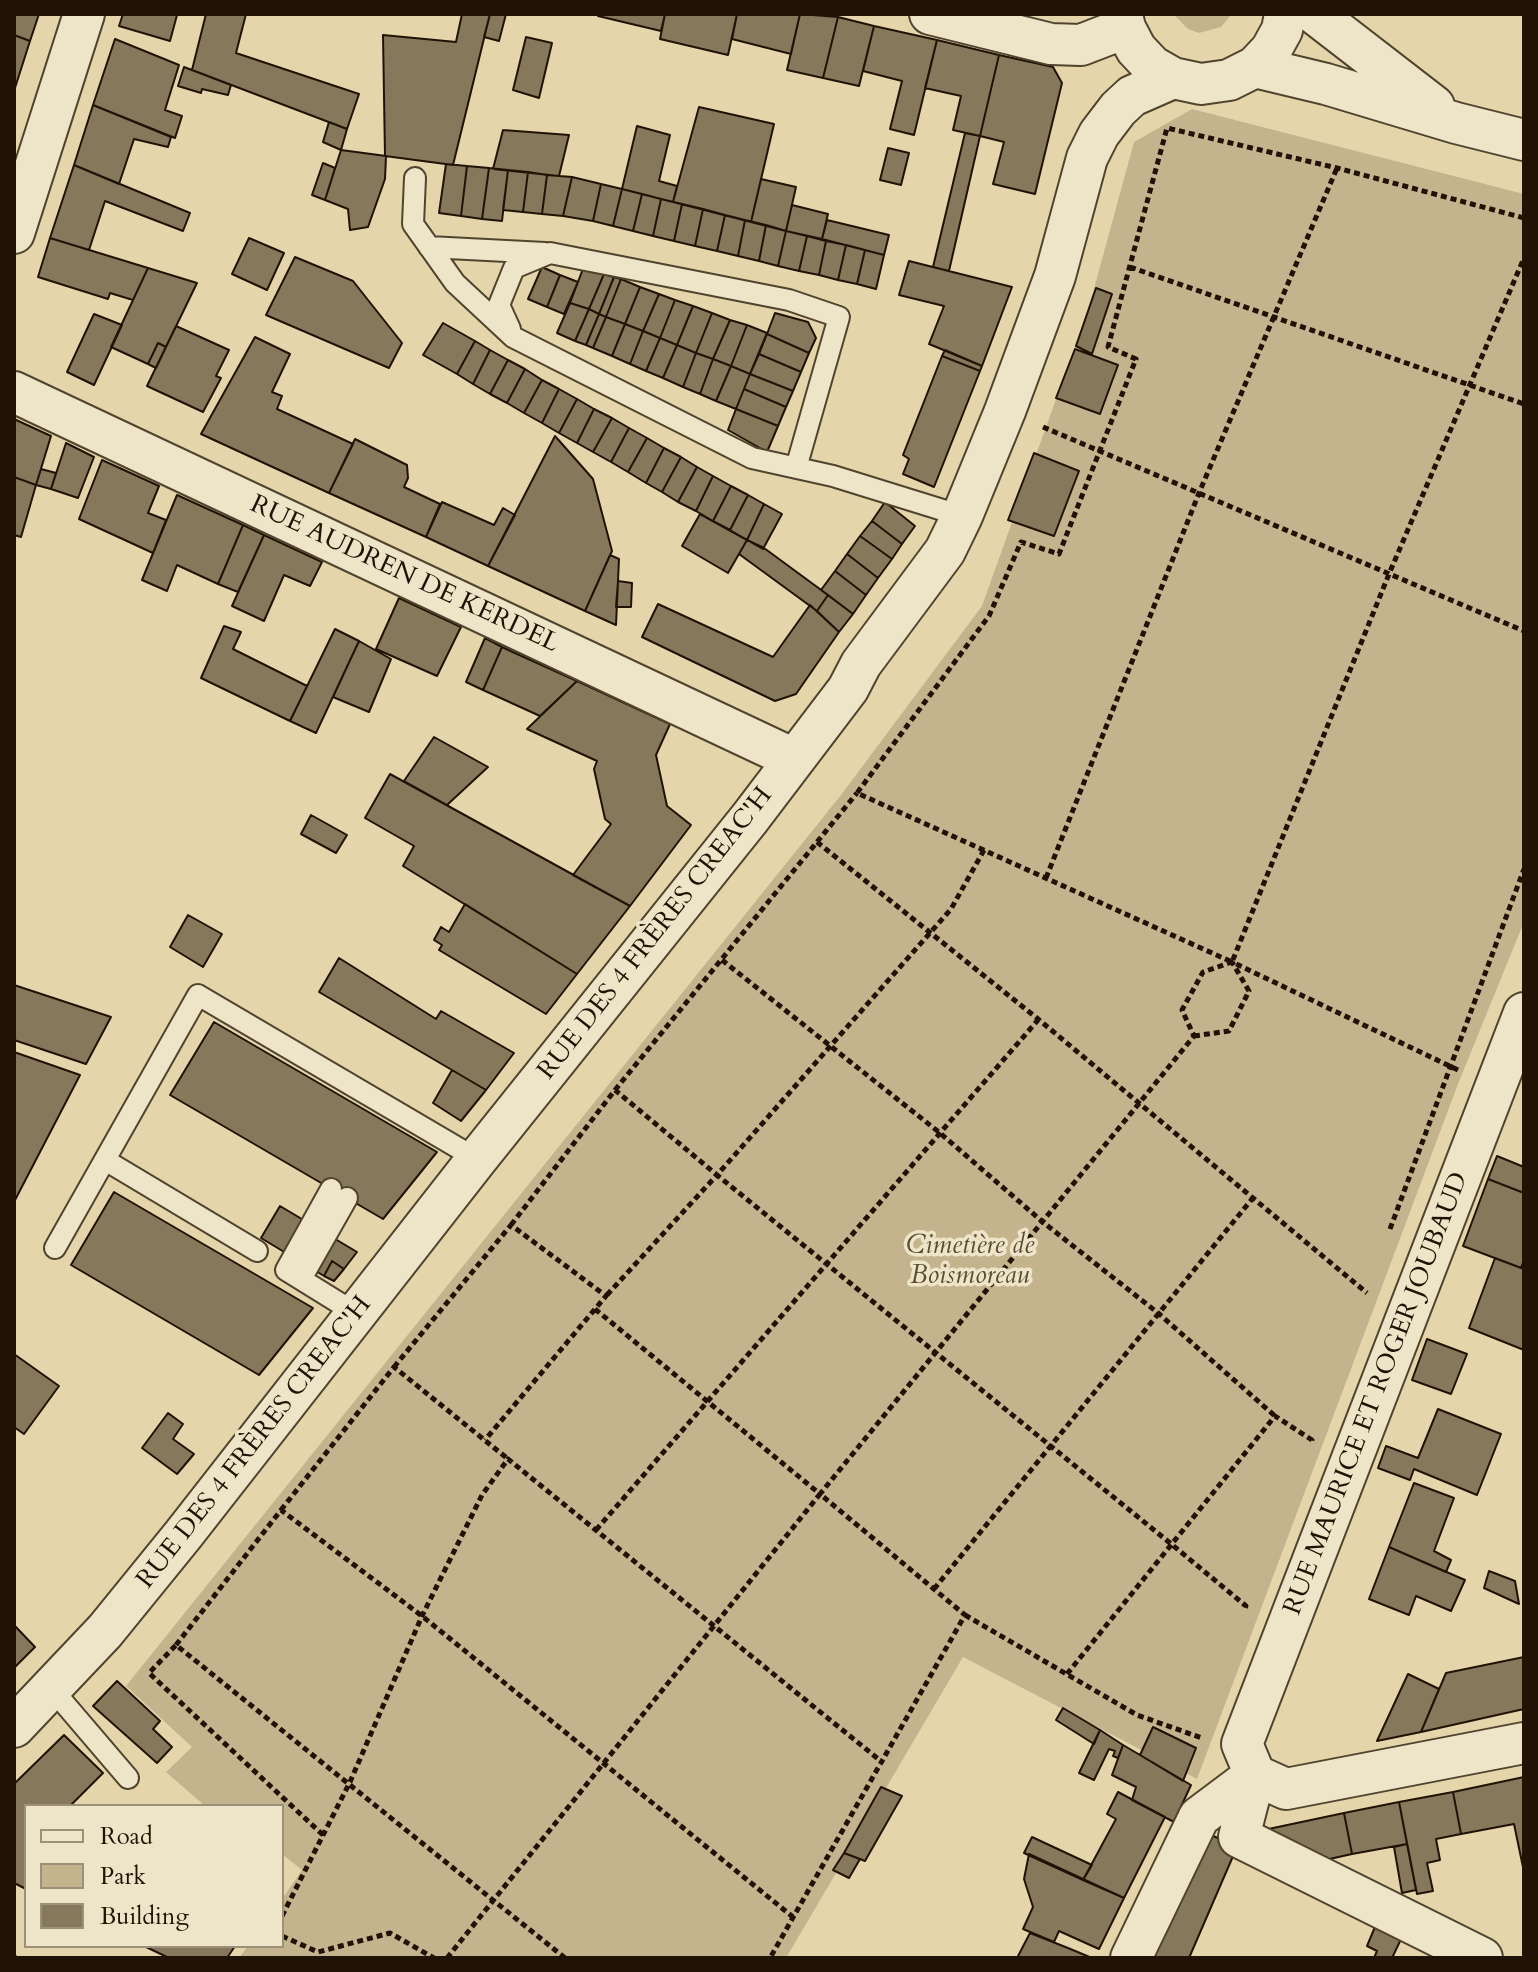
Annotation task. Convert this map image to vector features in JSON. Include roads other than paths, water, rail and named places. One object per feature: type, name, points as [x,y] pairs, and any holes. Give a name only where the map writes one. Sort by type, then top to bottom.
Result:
[{"type":"street","points":[[14,233],[84,14]]},
{"type":"street","points":[[930,14],[1051,44],[1081,45],[1124,21],[1136,49],[1152,66],[1173,78],[1201,84],[1229,80],[1255,67],[1271,50],[1282,30],[1285,14]]},
{"type":"street","points":[[1315,14],[1456,123]]},
{"type":"street","points":[[1255,67],[1524,140]]},
{"type":"street","name":"RUE DES 4 FRÈRES CREAC'H","points":[[14,1727],[115,1619],[740,830],[848,689],[861,664],[910,601],[945,551],[1005,411],[1055,276],[1087,158],[1099,134],[1125,102],[1148,86],[1173,78]]},
{"type":"street","name":"RUE AUDREN DE KERDEL","points":[[14,392],[794,759]]},
{"type":"street","name":"RUE MAURICE ET ROGER JOUBAUD","points":[[1255,1775],[1242,1744],[1524,1013]]},
{"type":"street","points":[[1255,1775],[1286,1789],[1524,1743]]},
{"type":"street","points":[[1131,1958],[1199,1817],[1255,1775]]},
{"type":"street","points":[[1255,1775],[1239,1837],[1482,1958]]},
{"type":"lane","points":[[415,178],[413,224],[455,283],[513,337],[752,458],[833,476],[962,516]]},
{"type":"lane","points":[[429,247],[550,253],[789,300],[839,317],[796,468]]},
{"type":"lane","points":[[513,337],[499,305],[514,268],[550,253]]},
{"type":"lane","points":[[55,1248],[198,995],[477,1159]]},
{"type":"lane","points":[[105,1160],[257,1251]]},
{"type":"lane","points":[[339,1193],[301,1279],[357,1314]]},
{"type":"lane","points":[[52,1689],[128,1778]]},
{"type":"park label","name":"Cimetière de Boismoreau","points":[[970,1262]]}]
